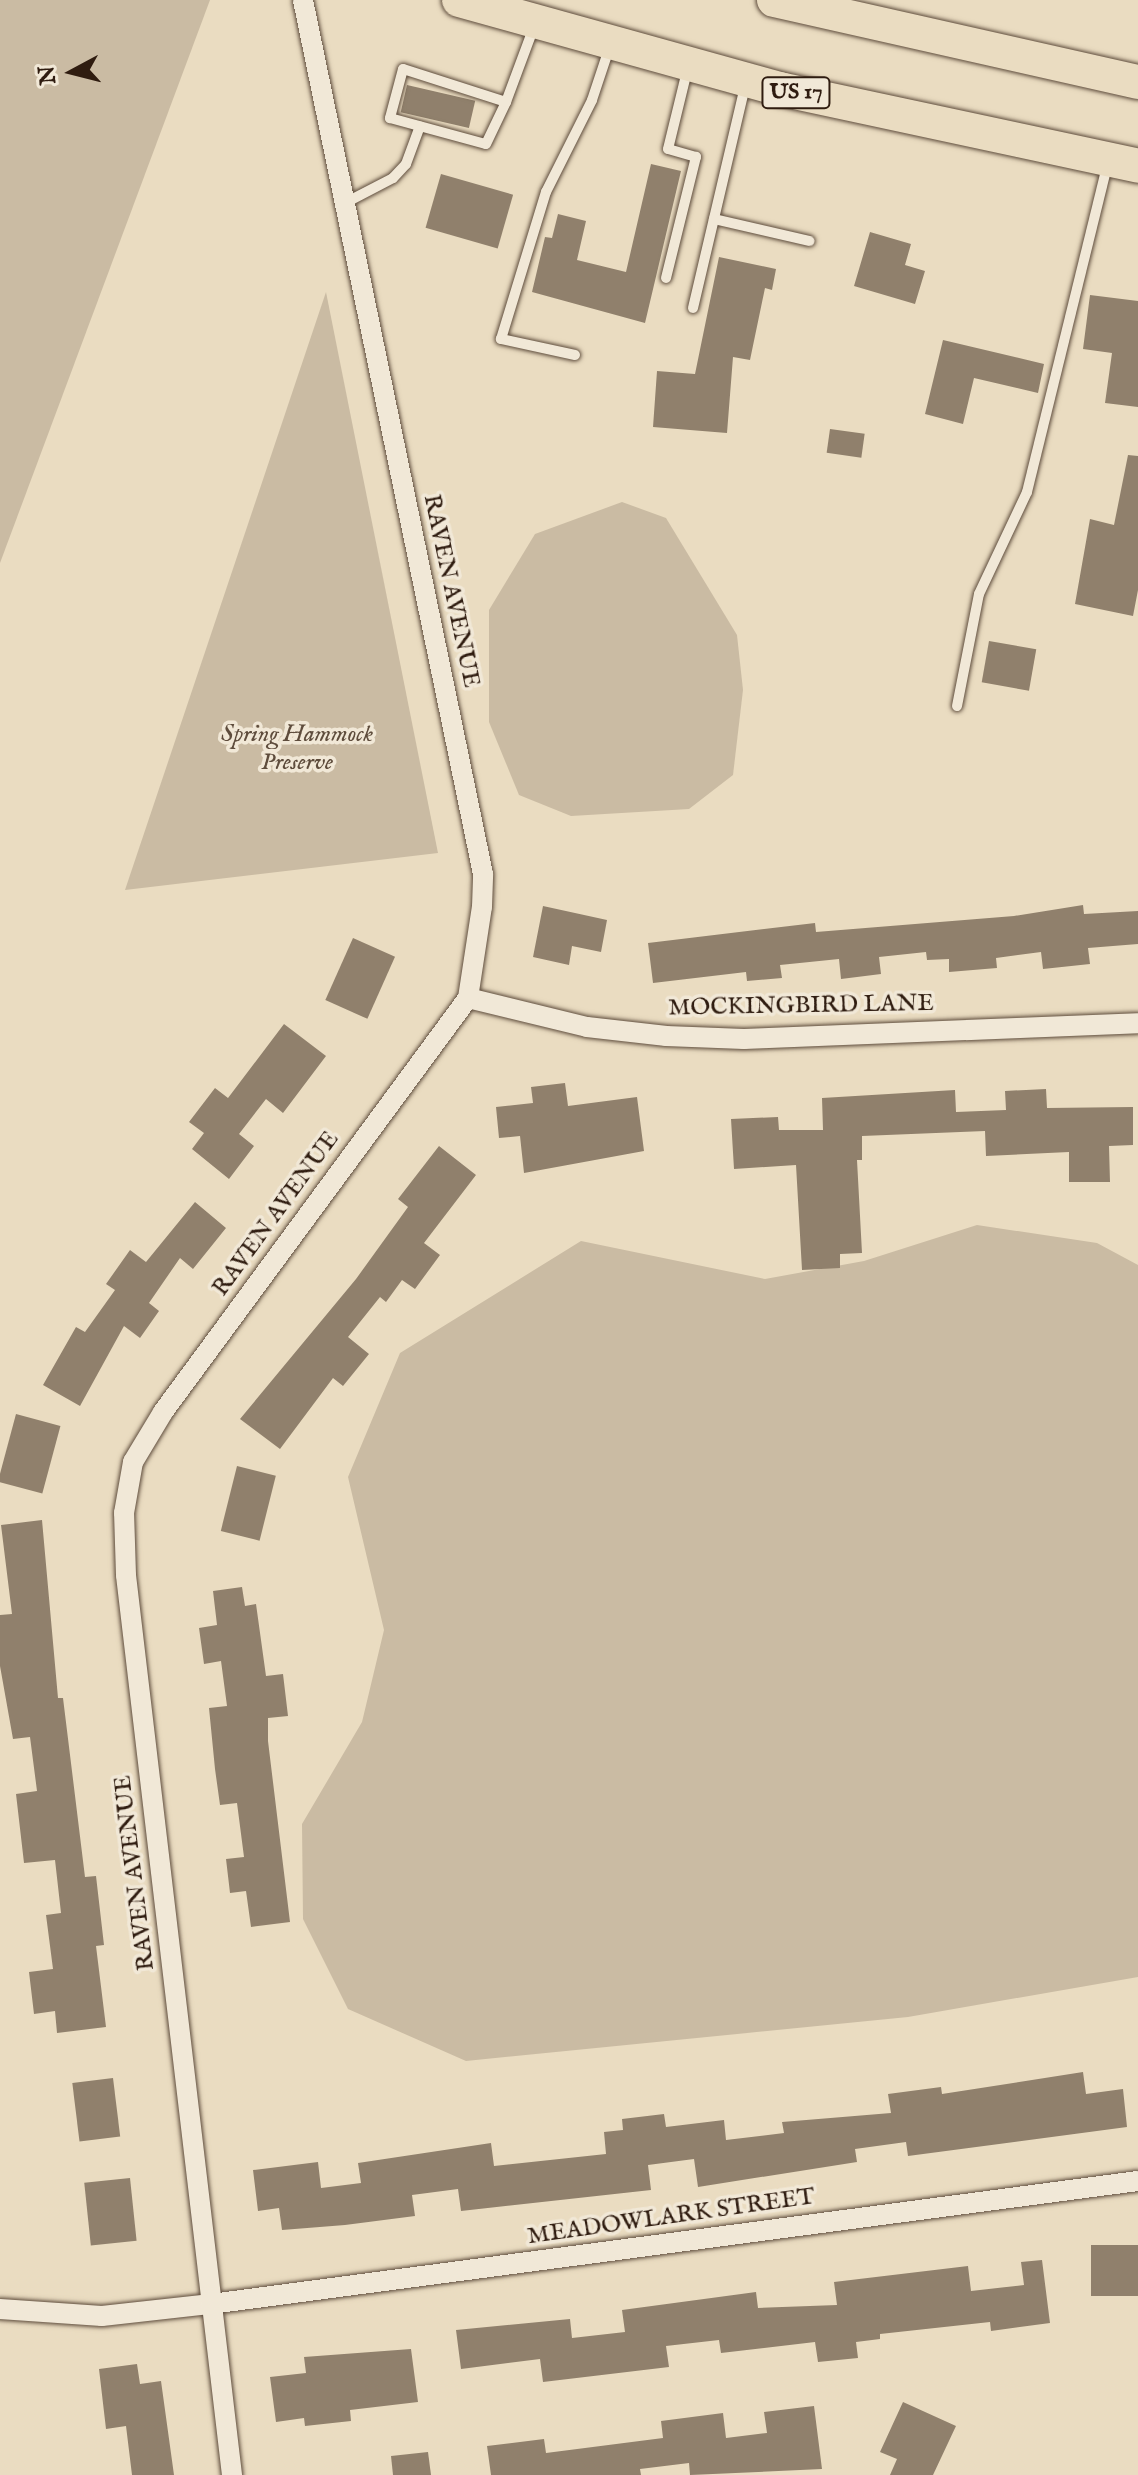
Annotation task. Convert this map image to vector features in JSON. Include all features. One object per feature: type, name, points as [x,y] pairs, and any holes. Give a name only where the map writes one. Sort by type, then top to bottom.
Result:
[{"type":"main road","name":"US 17","points":[[459,0],[746,81],[1047,147],[1128,157]]},
{"type":"main road","points":[[774,0],[810,4],[1138,82]]},
{"type":"street","name":"RAVEN AVENUE","points":[[232,2475],[126,1575],[124,1513],[133,1462],[163,1412],[468,998],[480,939],[483,874],[303,0]]},
{"type":"street","name":"MOCKINGBIRD LANE","points":[[468,998],[587,1027],[666,1036],[744,1039],[1138,1023]]},
{"type":"street","name":"MEADOWLARK STREET","points":[[0,2309],[102,2316],[211,2304],[1138,2181]]},
{"type":"lane","points":[[506,102],[403,69],[390,118],[486,144],[506,102],[535,22]]},
{"type":"lane","points":[[575,355],[501,339],[541,204],[592,100],[610,44]]},
{"type":"lane","points":[[666,278],[696,157],[668,149],[689,66]]},
{"type":"lane","points":[[693,308],[746,81]]},
{"type":"lane","points":[[345,203],[393,178],[406,164],[420,126]]},
{"type":"lane","points":[[957,706],[979,594],[1027,492],[1128,157]]},
{"type":"lane","points":[[714,219],[809,241]]},
{"type":"green space","points":[[0,0],[210,0],[0,563]]},
{"type":"green space","name":"Spring Hammock Preserve","points":[[326,292],[438,853],[125,890]]},
{"type":"green space","points":[[622,502],[666,518],[737,635],[743,690],[733,775],[689,809],[571,816],[519,795],[489,722],[489,610],[535,534]]},
{"type":"green space","points":[[977,1225],[1097,1243],[1138,1265],[1138,1977],[908,2017],[466,2061],[348,2009],[303,1919],[302,1824],[362,1722],[384,1630],[348,1477],[400,1353],[581,1241],[765,1279],[864,1261]]},
{"type":"building","points":[[407,85],[475,101],[469,128],[401,112]]},
{"type":"building","points":[[651,164],[681,171],[645,323],[532,292],[545,237],[552,238],[558,214],[586,221],[577,260],[626,272]]},
{"type":"building","points":[[441,174],[513,195],[498,249],[426,228]]},
{"type":"building","points":[[870,232],[911,244],[905,265],[925,271],[915,304],[854,286]]},
{"type":"building","points":[[719,257],[776,269],[772,290],[765,288],[750,360],[733,357],[727,433],[653,427],[657,371],[695,374]]},
{"type":"building","points":[[1090,295],[1138,301],[1138,407],[1105,403],[1112,353],[1083,349]]},
{"type":"building","points":[[943,340],[1044,364],[1038,393],[974,378],[963,424],[925,414]]},
{"type":"building","points":[[830,429],[865,434],[861,458],[827,453]]},
{"type":"building","points":[[1128,455],[1138,456],[1138,590],[1133,616],[1075,604],[1090,519],[1114,525]]},
{"type":"building","points":[[989,641],[1036,649],[1029,691],[982,682]]},
{"type":"building","points":[[1083,905],[1084,914],[1138,911],[1138,944],[1088,948],[1090,964],[1043,969],[1041,952],[996,958],[997,968],[949,972],[949,959],[927,960],[926,952],[879,957],[881,974],[841,979],[839,959],[780,965],[782,978],[747,981],[746,972],[653,983],[648,943],[815,923],[816,932],[1014,916]]},
{"type":"building","points":[[543,906],[607,920],[601,952],[572,946],[569,965],[533,957]]},
{"type":"building","points":[[353,938],[395,957],[367,1019],[325,1000]]},
{"type":"building","points":[[284,1024],[326,1056],[283,1113],[266,1099],[239,1134],[254,1146],[229,1179],[192,1149],[204,1133],[189,1122],[215,1088],[228,1098]]},
{"type":"building","points":[[565,1083],[568,1106],[637,1097],[644,1151],[524,1173],[520,1136],[499,1138],[496,1107],[533,1103],[531,1087]]},
{"type":"building","points":[[1046,1089],[1047,1108],[1133,1107],[1133,1145],[1109,1146],[1110,1182],[1069,1182],[1069,1152],[986,1156],[985,1131],[862,1136],[862,1160],[857,1160],[862,1253],[840,1254],[840,1268],[802,1270],[796,1165],[734,1169],[731,1119],[778,1117],[779,1130],[823,1130],[822,1098],[955,1090],[956,1112],[1006,1110],[1005,1091]]},
{"type":"building","points":[[439,1146],[476,1175],[424,1243],[440,1255],[415,1289],[402,1280],[386,1302],[380,1297],[348,1337],[369,1354],[343,1386],[333,1378],[280,1449],[240,1419],[356,1279],[408,1207],[398,1199]]},
{"type":"building","points":[[195,1202],[226,1228],[193,1269],[180,1258],[149,1303],[159,1311],[140,1338],[124,1326],[80,1406],[43,1385],[76,1327],[85,1332],[115,1290],[106,1284],[130,1250],[146,1262]]},
{"type":"building","points":[[16,1414],[60,1426],[42,1494],[0,1482]]},
{"type":"building","points":[[237,1466],[276,1476],[260,1541],[221,1531]]},
{"type":"building","points":[[42,1520],[58,1698],[63,1698],[85,1877],[96,1876],[104,1945],[96,1946],[106,2027],[57,2033],[55,2011],[34,2014],[29,1972],[53,1969],[46,1915],[61,1913],[55,1860],[24,1863],[16,1794],[37,1791],[30,1737],[13,1739],[0,1666],[0,1615],[12,1614],[1,1525]]},
{"type":"building","points":[[242,1587],[245,1606],[256,1604],[266,1676],[283,1674],[288,1716],[268,1718],[268,1741],[290,1922],[251,1927],[246,1891],[230,1893],[226,1859],[244,1857],[237,1803],[220,1805],[215,1769],[209,1708],[227,1706],[221,1661],[204,1664],[199,1628],[217,1625],[213,1591]]},
{"type":"building","points":[[1083,2072],[1086,2094],[1123,2089],[1127,2127],[908,2156],[906,2142],[855,2149],[857,2162],[698,2187],[694,2159],[648,2165],[651,2190],[461,2211],[458,2189],[412,2195],[415,2216],[345,2225],[282,2230],[279,2208],[258,2211],[253,2170],[318,2162],[321,2188],[361,2183],[358,2163],[491,2143],[494,2166],[606,2154],[604,2132],[623,2130],[622,2119],[664,2114],[666,2127],[724,2120],[726,2140],[784,2133],[782,2122],[891,2113],[888,2094],[941,2087],[942,2094]]},
{"type":"building","points":[[113,2078],[120,2137],[79,2142],[72,2083]]},
{"type":"building","points":[[130,2178],[137,2241],[91,2245],[84,2183]]},
{"type":"building","points":[[1091,2245],[1138,2245],[1138,2296],[1091,2296]]},
{"type":"building","points":[[1042,2260],[1050,2323],[991,2331],[990,2322],[880,2334],[880,2339],[856,2342],[858,2358],[818,2362],[815,2342],[721,2353],[719,2340],[666,2346],[669,2367],[543,2382],[540,2359],[461,2369],[456,2330],[570,2319],[572,2338],[625,2332],[622,2310],[756,2292],[758,2308],[837,2305],[834,2282],[968,2266],[971,2291],[1024,2285],[1021,2262]]},
{"type":"building","points":[[411,2349],[418,2402],[350,2410],[351,2421],[305,2426],[304,2418],[276,2422],[270,2377],[306,2373],[304,2357]]},
{"type":"building","points":[[137,2364],[140,2384],[161,2381],[174,2475],[132,2475],[126,2426],[106,2429],[99,2369]]},
{"type":"building","points":[[903,2402],[956,2426],[933,2475],[890,2475],[897,2459],[880,2452]]},
{"type":"building","points":[[814,2406],[822,2469],[690,2475],[689,2463],[640,2469],[641,2475],[491,2475],[487,2446],[544,2439],[546,2453],[663,2438],[661,2421],[723,2413],[726,2438],[767,2433],[764,2412]]},
{"type":"building","points":[[428,2452],[431,2475],[393,2475],[391,2456]]}]
